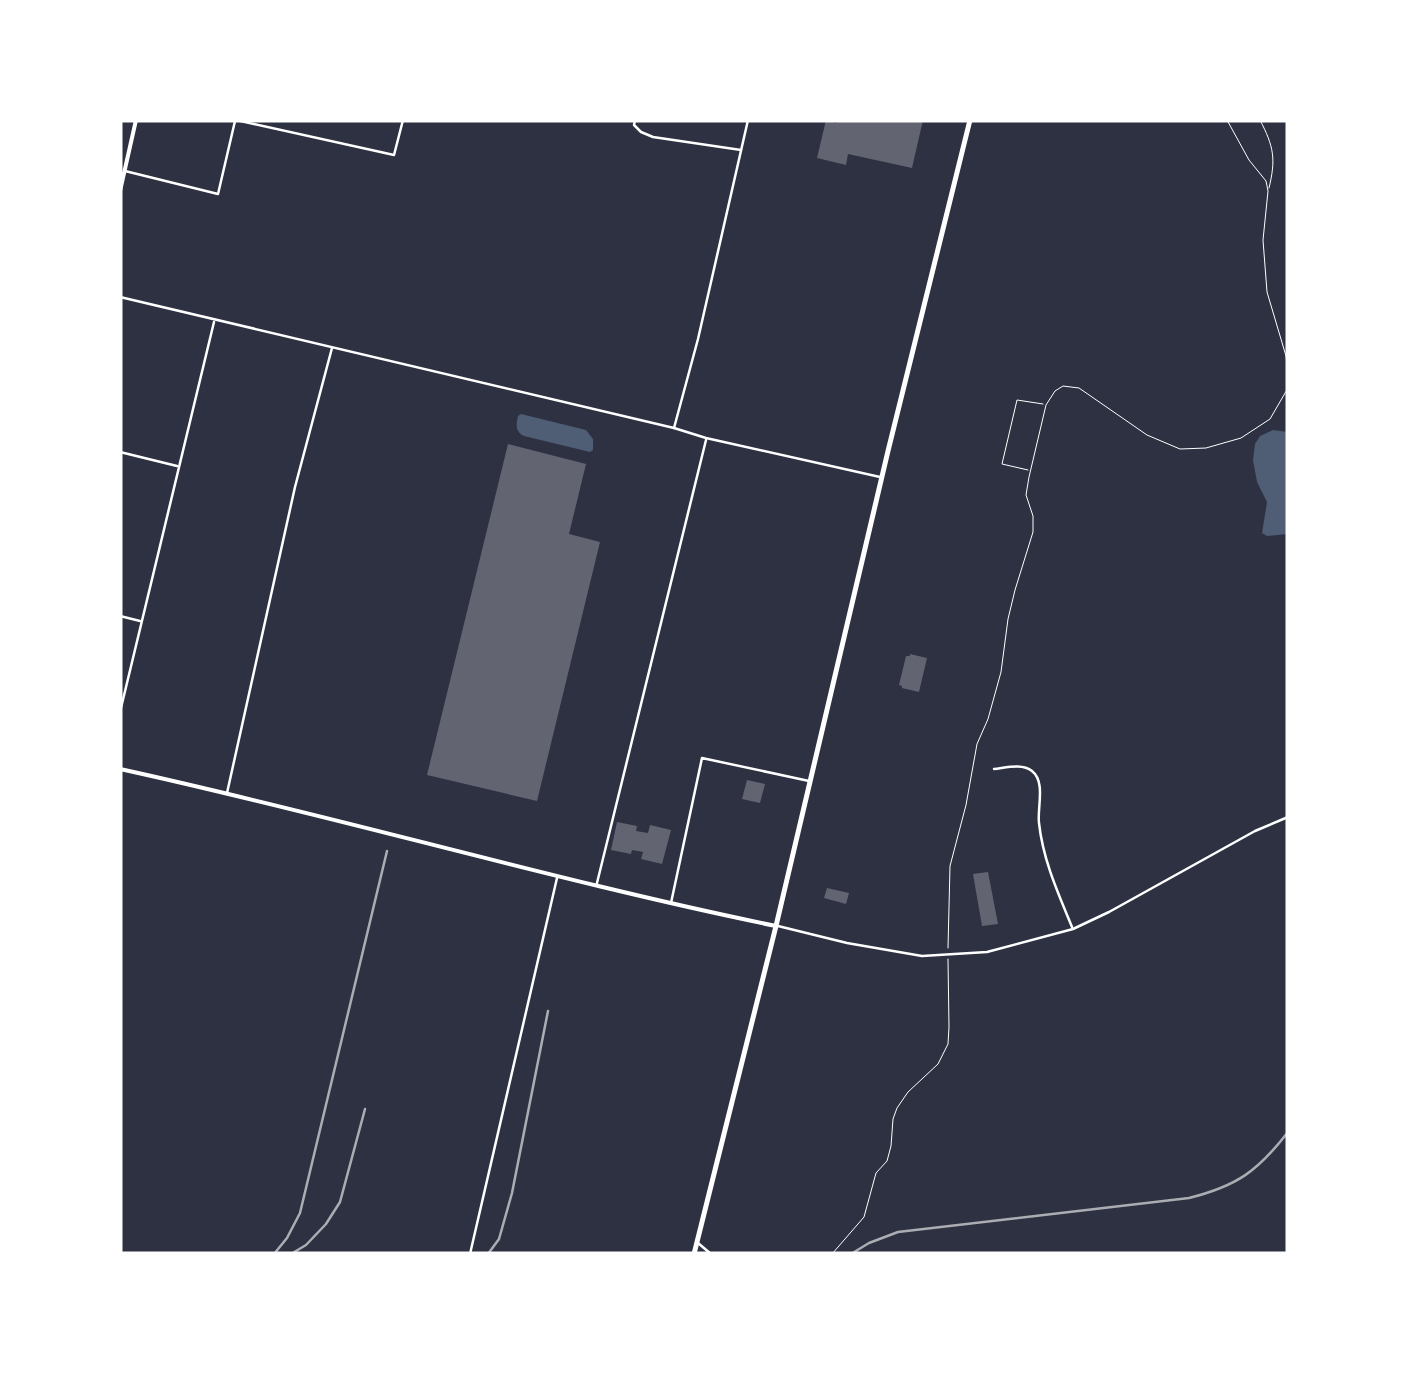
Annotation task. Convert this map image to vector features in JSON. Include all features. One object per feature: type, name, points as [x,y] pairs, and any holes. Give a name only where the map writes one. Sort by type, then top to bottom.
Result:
[{"type":"main road","points":[[694,1254],[970,120]]},
{"type":"street","points":[[120,191],[136,120]]},
{"type":"street","points":[[125,171],[218,194],[236,120],[394,154],[404,120]]},
{"type":"street","points":[[674,428],[748,120]]},
{"type":"street","points":[[634,122],[641,132],[652,136],[742,150]]},
{"type":"street","points":[[120,297],[882,477]]},
{"type":"street","points":[[120,712],[214,321]]},
{"type":"street","points":[[228,793],[295,486],[332,346]]},
{"type":"street","points":[[596,886],[706,438]]},
{"type":"street","points":[[120,452],[178,466]]},
{"type":"street","points":[[120,616],[142,621]]},
{"type":"street","points":[[671,904],[702,758],[811,781]]},
{"type":"street","points":[[994,769],[1020,766],[1032,771],[1040,784],[1038,821],[1045,860],[1073,928]]},
{"type":"street","points":[[120,769],[671,904],[922,956],[987,952],[1073,928],[1288,817]]},
{"type":"street","points":[[470,1254],[558,876]]},
{"type":"street","points":[[697,1242],[711,1254]]},
{"type":"path","points":[[1226,120],[1268,190]]},
{"type":"path","points":[[1260,120],[1274,148],[1263,240],[1267,292],[1288,372]]},
{"type":"path","points":[[832,1254],[868,1208],[876,1173],[891,1146],[898,1108],[908,1092],[938,1064],[948,1044],[950,866],[977,744],[1002,672],[1008,619],[1033,532],[1026,495],[1046,405],[1063,386],[1079,388],[1148,436],[1180,449],[1206,448],[1241,438],[1270,419],[1288,388]]},
{"type":"path","points":[[1030,471],[1002,464],[1018,399],[1046,405]]},
{"type":"path","points":[[1004,430],[1010,432]]},
{"type":"water","points":[[521,414],[586,430],[593,439],[593,450],[524,436],[517,428]]},
{"type":"water","points":[[1273,430],[1288,432],[1288,534],[1267,536],[1262,533],[1267,502],[1257,482],[1253,460],[1260,436]]},
{"type":"building","points":[[826,120],[923,120],[912,168],[848,154],[846,165],[817,158]]},
{"type":"building","points":[[508,444],[586,464],[569,534],[600,542],[537,801],[427,775]]},
{"type":"building","points":[[906,656],[927,658],[919,692],[899,685]]},
{"type":"building","points":[[747,780],[765,784],[760,803],[742,799]]},
{"type":"building","points":[[617,822],[648,833],[650,825],[671,830],[662,864],[641,859],[643,852],[611,850]]},
{"type":"building","points":[[988,872],[998,924],[982,926],[973,874]]},
{"type":"building","points":[[827,888],[849,893],[846,904],[824,898]]},
{"type":"railway","points":[[274,1254],[300,1213],[387,851]]},
{"type":"railway","points":[[488,1254],[499,1239],[512,1193],[548,1011]]},
{"type":"railway","points":[[291,1254],[326,1224],[340,1202],[365,1109]]},
{"type":"railway","points":[[851,1254],[898,1232],[1189,1198],[1245,1175],[1288,1132]]}]
